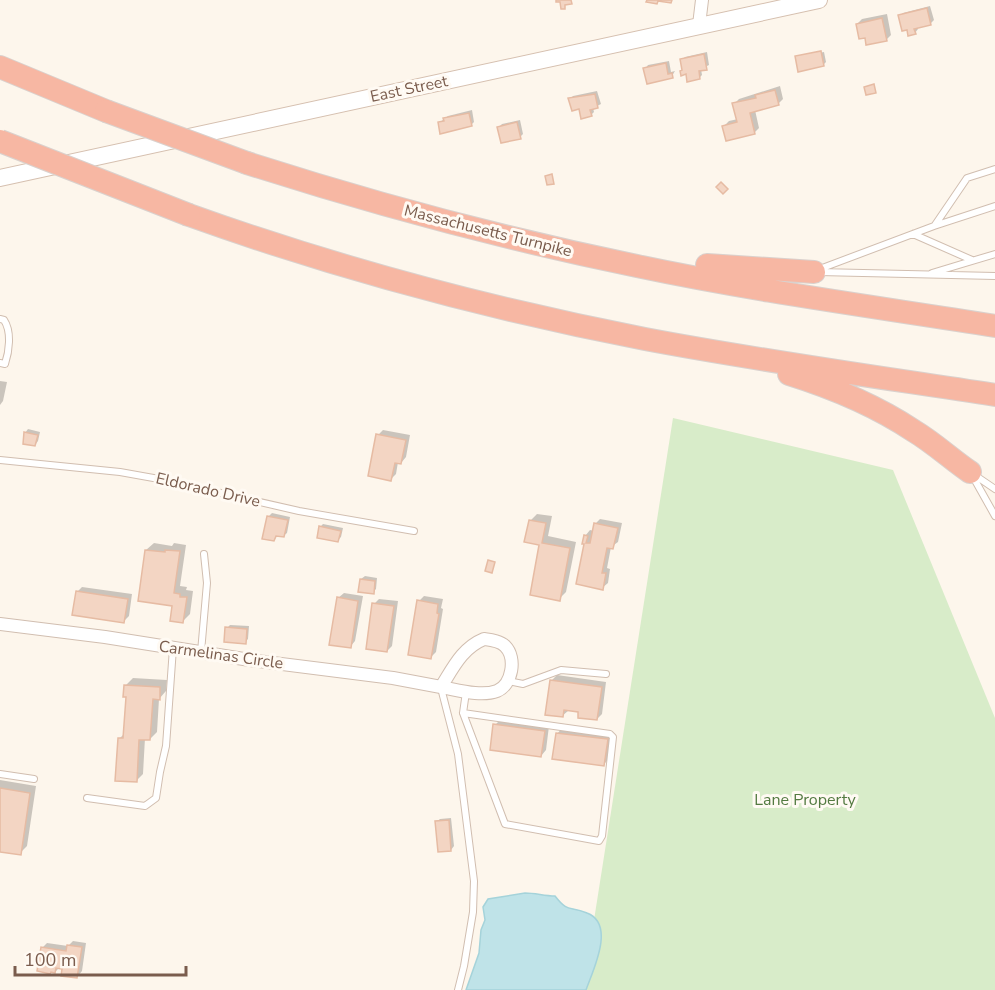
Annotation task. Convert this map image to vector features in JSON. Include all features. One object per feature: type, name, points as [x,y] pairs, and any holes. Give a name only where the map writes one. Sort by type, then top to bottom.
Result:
[{"type":"highway","name":"Massachusetts Turnpike","points":[[0,67],[106,111],[247,163],[376,202],[639,267],[995,326]]},
{"type":"highway","points":[[0,141],[189,215],[316,257],[476,301],[597,329],[704,349],[995,395]]},
{"type":"highway","points":[[515,238],[735,268],[814,272]]},
{"type":"highway","points":[[704,349],[843,392],[915,431],[970,472]]},
{"type":"main road","name":"East Street","points":[[0,178],[819,0]]},
{"type":"street","points":[[699,25],[702,0]]},
{"type":"street","name":"Carmelinas Circle","points":[[0,624],[393,678],[466,691],[489,693],[499,691],[508,681]]},
{"type":"street","points":[[441,687],[471,644],[484,639],[495,640],[506,647],[512,659],[508,681]]},
{"type":"lane","points":[[934,226],[967,177],[995,170]]},
{"type":"lane","points":[[814,272],[912,234],[995,206]]},
{"type":"lane","points":[[912,234],[973,260]]},
{"type":"lane","points":[[927,275],[995,254]]},
{"type":"lane","points":[[814,272],[995,276]]},
{"type":"lane","points":[[0,319],[8,325],[9,335],[7,359],[4,364],[0,363]]},
{"type":"lane","name":"Eldorado Drive","points":[[0,460],[159,478],[299,511],[414,531]]},
{"type":"lane","points":[[970,472],[995,489]]},
{"type":"lane","points":[[970,472],[995,516]]},
{"type":"lane","points":[[201,653],[207,583],[204,554]]},
{"type":"lane","points":[[87,798],[145,806],[156,798],[166,746],[174,648]]},
{"type":"lane","points":[[508,681],[523,684],[561,670],[606,674]]},
{"type":"lane","points":[[441,687],[458,754],[474,881],[473,912],[458,990]]},
{"type":"lane","points":[[463,713],[613,736],[602,836],[599,841],[506,824],[463,713],[466,691]]},
{"type":"lane","points":[[0,774],[34,779]]},
{"type":"green space","name":"Lane Property","points":[[673,418],[893,470],[995,718],[995,990],[583,990]]},
{"type":"water","points":[[525,893],[555,896],[567,907],[587,913],[596,919],[600,927],[600,948],[586,990],[466,990],[479,953],[481,930],[485,920],[483,907],[488,899]]},
{"type":"building","points":[[556,0],[571,0],[572,4],[565,5],[565,9],[561,9],[560,2]]},
{"type":"building","points":[[647,0],[672,0],[671,3],[658,1],[657,4],[646,2]]},
{"type":"building","points":[[927,8],[931,25],[914,29],[916,34],[908,36],[907,30],[902,31],[898,15]]},
{"type":"building","points":[[882,18],[887,41],[866,45],[865,38],[859,39],[856,24]]},
{"type":"building","points":[[821,51],[824,66],[798,72],[795,56]]},
{"type":"building","points":[[704,54],[707,70],[699,71],[700,79],[687,82],[686,74],[681,76],[680,59]]},
{"type":"building","points":[[666,63],[668,74],[672,73],[673,78],[647,84],[643,68]]},
{"type":"building","points":[[874,84],[876,93],[866,95],[864,87]]},
{"type":"building","points":[[775,90],[779,105],[750,113],[755,134],[726,141],[722,126],[737,122],[732,103],[756,98],[755,95]]},
{"type":"building","points":[[595,94],[598,108],[590,110],[592,116],[581,119],[579,109],[572,111],[568,98]]},
{"type":"building","points":[[469,113],[472,126],[440,134],[438,122],[444,121],[443,118]]},
{"type":"building","points":[[517,122],[521,139],[501,143],[497,127]]},
{"type":"building","points":[[552,174],[554,184],[547,185],[545,176]]},
{"type":"building","points":[[721,182],[728,189],[723,194],[716,187]]},
{"type":"building","points":[[24,432],[38,435],[35,446],[23,444]]},
{"type":"building","points":[[376,434],[406,440],[401,464],[395,463],[391,481],[368,476]]},
{"type":"building","points":[[267,516],[288,520],[284,537],[276,536],[274,541],[262,539]]},
{"type":"building","points":[[529,520],[546,523],[542,543],[570,548],[560,601],[530,595],[539,545],[524,542]]},
{"type":"building","points":[[594,523],[618,528],[613,549],[607,548],[602,573],[606,573],[603,590],[576,584],[584,535],[588,536],[586,543],[590,543]]},
{"type":"building","points":[[319,526],[341,531],[338,542],[317,538]]},
{"type":"building","points":[[145,550],[180,551],[174,593],[180,594],[180,597],[187,597],[183,623],[170,621],[172,606],[138,601]]},
{"type":"building","points":[[488,560],[495,562],[492,573],[485,571]]},
{"type":"building","points":[[360,579],[375,581],[374,594],[358,592]]},
{"type":"building","points":[[76,591],[128,599],[124,623],[72,615]]},
{"type":"building","points":[[337,597],[358,601],[351,648],[329,645]]},
{"type":"building","points":[[417,600],[438,604],[437,613],[439,614],[431,659],[408,655]]},
{"type":"building","points":[[372,603],[394,606],[387,652],[366,649]]},
{"type":"building","points":[[225,627],[247,629],[246,644],[224,642]]},
{"type":"building","points":[[550,680],[602,687],[597,720],[578,718],[578,712],[564,710],[563,717],[545,715]]},
{"type":"building","points":[[124,685],[160,687],[160,700],[153,699],[150,740],[139,740],[137,782],[115,781],[118,738],[123,738],[126,697],[123,697]]},
{"type":"building","points":[[493,724],[545,731],[541,757],[490,750]]},
{"type":"building","points":[[556,733],[608,739],[604,766],[552,759]]},
{"type":"building","points":[[0,788],[30,793],[21,855],[0,852]]},
{"type":"building","points":[[449,820],[451,851],[438,852],[435,821]]},
{"type":"building","points":[[67,945],[82,947],[77,978],[61,976],[62,969],[56,968],[55,973],[50,974],[37,971],[41,947],[66,951]]}]
